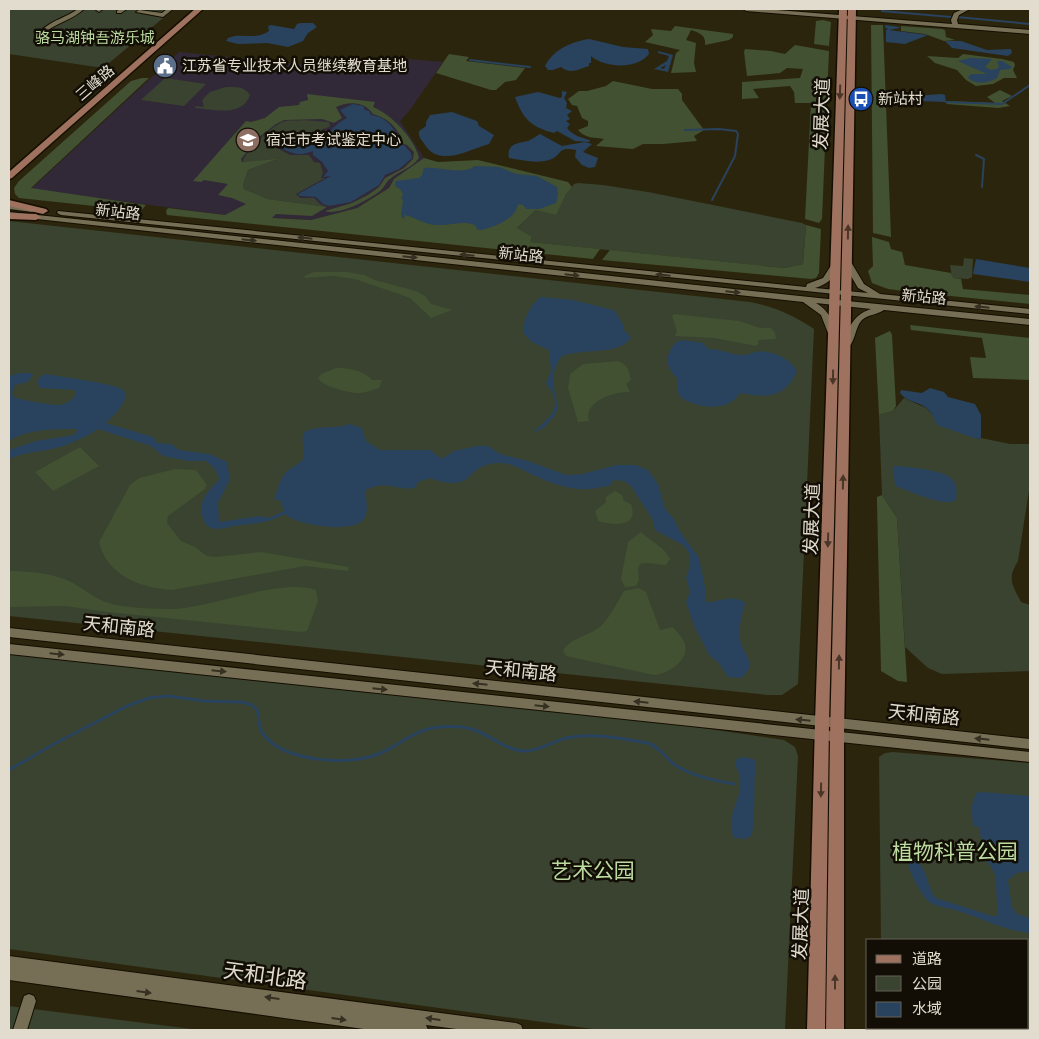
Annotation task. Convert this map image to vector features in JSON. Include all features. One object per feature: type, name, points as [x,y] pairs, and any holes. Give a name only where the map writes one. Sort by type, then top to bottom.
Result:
[{"type":"main road","name":"三峰路","points":[[14,167],[193,9]]},
{"type":"main road","name":"三峰路","points":[[14,167],[123,78],[198,9]]},
{"type":"main road","name":"发展大道","points":[[835,1030],[840,350],[847,13]]},
{"type":"main road","points":[[9,177],[14,167]]},
{"type":"main road","points":[[9,203],[39,214]]},
{"type":"main road","points":[[9,215],[39,214]]},
{"type":"main road","name":"发展大道","points":[[816,1030],[822,729],[840,350]]},
{"type":"street","points":[[46,29],[55,23],[67,19],[81,9]]},
{"type":"street","points":[[143,9],[139,12],[163,15],[170,9]]},
{"type":"street","points":[[746,9],[847,13]]},
{"type":"street","points":[[804,9],[1030,31]]},
{"type":"street","points":[[956,25],[954,20],[956,14],[967,9]]},
{"type":"street","name":"新站路","points":[[9,207],[39,214],[771,296],[922,301],[1030,312]]},
{"type":"street","name":"新站路","points":[[39,214],[775,286],[922,311],[1030,322]]},
{"type":"street","points":[[775,286],[820,285],[828,281],[842,263],[861,286],[873,293],[922,301]]},
{"type":"street","points":[[771,296],[809,303],[821,310],[830,323],[840,350]]},
{"type":"street","points":[[840,350],[856,320],[862,315],[876,310],[922,311]]},
{"type":"street","name":"天和南路","points":[[9,632],[822,729]]},
{"type":"street","name":"天和南路","points":[[9,649],[822,729],[1030,744]]},
{"type":"street","name":"天和南路","points":[[837,730],[1030,757]]},
{"type":"street","name":"天和北路","points":[[9,963],[516,1030]]},
{"type":"street","name":"天和北路","points":[[9,973],[421,1030]]},
{"type":"street","points":[[20,1030],[29,1001]]},
{"type":"shaded area","name":"宿迁市考试鉴定中心","points":[[179,52],[376,72],[385,57],[443,62],[410,110],[400,121],[424,158],[392,182],[389,188],[357,208],[311,220],[225,215],[31,189]]},
{"type":"green space","name":"骆马湖钟吾游乐城","points":[[9,9],[174,9],[103,68],[9,54]]},
{"type":"green space","points":[[816,21],[831,22],[829,46],[814,44]]},
{"type":"green space","points":[[871,25],[883,25],[891,237],[873,233]]},
{"type":"green space","points":[[675,26],[733,34],[733,37],[729,40],[705,45],[702,35],[691,30],[686,40],[696,43],[694,63],[696,72],[671,73],[676,53],[680,50],[645,42],[653,35],[651,29],[671,31]]},
{"type":"green space","points":[[901,26],[942,29],[945,30],[946,37],[955,40],[944,41],[925,34],[901,31]]},
{"type":"green space","points":[[795,45],[829,51],[822,219],[819,223],[805,219],[811,103],[795,103],[794,92],[790,86],[753,89],[759,98],[742,99],[742,82],[800,78],[803,69],[787,68],[780,73],[747,76],[745,49],[785,54]]},
{"type":"green space","points":[[449,54],[469,57],[466,61],[525,68],[516,80],[505,82],[496,90],[491,90],[436,73]]},
{"type":"green space","points":[[963,54],[1014,62],[1013,70],[1017,78],[1004,78],[993,84],[976,86],[966,80],[957,70],[935,63],[927,56],[958,58]]},
{"type":"green space","points":[[149,78],[31,188],[146,205],[141,211],[19,198],[15,194],[14,188],[19,181],[131,81]]},
{"type":"green space","points":[[165,78],[206,84],[184,106],[141,100]]},
{"type":"green space","points":[[613,81],[652,89],[678,89],[682,94],[682,100],[704,130],[694,136],[697,141],[643,144],[633,149],[596,146],[604,139],[587,136],[578,130],[588,126],[588,121],[582,118],[577,106],[572,105],[568,99],[579,91],[606,86]]},
{"type":"green space","points":[[226,87],[242,89],[250,95],[246,102],[234,109],[195,108],[196,106],[204,107],[202,100],[210,92]]},
{"type":"green space","points":[[1000,90],[1012,96],[1002,101],[1010,106],[998,108],[947,104],[946,101],[995,103],[987,97]]},
{"type":"green space","points":[[307,94],[375,102],[373,107],[387,115],[407,135],[413,143],[419,158],[390,179],[381,190],[369,199],[338,211],[325,211],[352,203],[368,195],[379,187],[385,178],[404,168],[413,159],[414,152],[407,145],[395,141],[402,139],[390,123],[373,114],[361,104],[351,103],[336,107],[342,118],[334,123],[322,119],[284,120],[258,138],[241,159],[242,162],[278,159],[248,170],[243,185],[244,189],[268,199],[327,207],[312,216],[276,214],[272,218],[311,220],[357,208],[389,188],[394,179],[424,158],[438,162],[478,160],[568,182],[572,187],[565,196],[556,215],[536,210],[517,228],[532,237],[530,242],[600,249],[593,259],[167,215],[166,211],[168,208],[225,215],[246,204],[218,195],[228,184],[204,180],[201,182],[193,181],[246,121],[251,122],[265,118],[279,107],[299,105],[300,102],[308,100]]},
{"type":"green space","points":[[304,120],[329,122],[330,126],[320,132],[330,140],[302,139],[288,141],[277,148],[290,155],[309,155],[314,162],[320,163],[323,173],[321,178],[325,178],[296,194],[300,198],[314,198],[320,204],[327,207],[268,199],[244,189],[243,185],[248,170],[276,160],[243,162],[248,151],[267,132],[280,123]]},
{"type":"green space","points":[[574,184],[648,192],[802,223],[806,225],[803,264],[785,268],[529,242],[532,238],[517,228],[536,210],[565,196]]},
{"type":"green space","points":[[9,221],[750,302],[776,309],[806,324],[814,329],[798,684],[782,695],[768,695],[9,616]]},
{"type":"green space","points":[[806,225],[821,229],[819,273],[816,278],[811,279],[602,260],[610,250],[785,268],[803,264]]},
{"type":"green space","points":[[872,237],[889,242],[891,249],[902,252],[905,265],[951,273],[953,278],[961,279],[963,289],[1030,295],[1030,304],[888,289],[872,283],[868,271],[873,266]]},
{"type":"green space","points":[[964,258],[973,259],[972,277],[968,279],[952,278],[950,265],[963,266]]},
{"type":"green space","points":[[314,272],[347,272],[364,275],[375,280],[416,291],[425,296],[431,304],[452,310],[431,318],[410,298],[355,279],[334,276],[305,278],[304,276]]},
{"type":"green space","points":[[674,314],[739,321],[760,328],[771,328],[775,333],[776,339],[758,340],[759,343],[756,346],[714,338],[675,336],[677,331],[672,316]]},
{"type":"green space","points":[[910,325],[1030,338],[1030,380],[973,378],[970,357],[986,358],[982,338],[911,330]]},
{"type":"green space","points":[[890,331],[892,335],[896,406],[893,411],[879,415],[875,338]]},
{"type":"green space","points":[[618,361],[624,364],[629,371],[631,380],[626,384],[630,392],[609,395],[595,403],[588,414],[589,421],[578,422],[568,388],[570,374],[583,364]]},
{"type":"green space","points":[[336,368],[356,370],[372,380],[382,380],[379,388],[358,393],[334,388],[320,381],[318,378],[321,374]]},
{"type":"green space","points":[[904,398],[926,408],[934,416],[977,439],[981,438],[1010,444],[1030,444],[1030,484],[1018,561],[1013,572],[1012,582],[1021,602],[1030,605],[1030,671],[942,674],[928,668],[905,647],[897,518],[882,495],[879,415],[893,411]]},
{"type":"green space","points":[[80,447],[99,466],[53,491],[35,472]]},
{"type":"green space","points":[[175,469],[196,470],[207,485],[205,489],[168,516],[167,523],[181,541],[195,547],[207,556],[216,557],[261,552],[349,567],[348,571],[305,566],[172,590],[137,583],[127,578],[109,564],[99,542],[130,485],[139,478]]},
{"type":"green space","points":[[615,491],[622,495],[624,501],[631,504],[633,512],[631,518],[628,521],[617,524],[598,521],[595,511],[606,502],[606,497]]},
{"type":"green space","points":[[882,495],[897,518],[907,682],[898,681],[881,671],[877,497]]},
{"type":"green space","points":[[641,532],[661,547],[670,559],[666,565],[640,564],[638,569],[639,580],[636,586],[625,587],[621,579],[628,542]]},
{"type":"green space","points":[[9,571],[55,576],[79,586],[104,601],[115,605],[131,607],[173,609],[266,590],[302,587],[316,590],[318,601],[307,631],[301,632],[65,606],[9,607]]},
{"type":"green space","points":[[639,588],[646,592],[660,630],[673,627],[685,644],[684,656],[676,666],[654,675],[566,656],[563,651],[566,646],[602,625],[624,591]]},
{"type":"green space","name":"艺术公园","points":[[9,651],[634,718],[784,740],[795,747],[798,756],[785,1030],[593,1029],[9,949]]},
{"type":"green space","name":"植物科普公园","points":[[893,752],[1030,763],[1030,1030],[882,1030],[1029,1029],[1029,939],[881,939],[879,757],[885,753]]},
{"type":"green space","points":[[9,1006],[200,1030],[9,1030]]},
{"type":"water","points":[[313,23],[317,27],[308,33],[303,41],[288,47],[267,43],[238,44],[226,41],[233,36],[264,34],[269,31],[268,26],[271,25],[294,29],[297,24]]},
{"type":"water","points":[[886,25],[900,28],[889,30],[928,35],[905,44],[886,42],[886,30],[888,29],[884,27]]},
{"type":"water","points":[[589,39],[623,47],[648,49],[649,54],[636,63],[629,65],[612,65],[591,56],[589,66],[575,71],[568,71],[561,67],[548,70],[545,66],[553,55],[564,47]]},
{"type":"water","points":[[945,41],[961,41],[987,50],[1011,49],[1012,53],[1008,56],[952,48]]},
{"type":"water","points":[[971,58],[992,59],[985,67],[991,70],[997,69],[999,66],[997,61],[1002,61],[1012,67],[1000,70],[997,78],[993,80],[975,82],[968,78],[971,74],[987,74],[958,61]]},
{"type":"water","points":[[562,91],[567,92],[564,98],[567,103],[566,108],[572,111],[567,115],[570,119],[566,121],[570,124],[567,128],[574,134],[590,140],[589,142],[575,141],[557,131],[554,133],[534,125],[521,111],[515,97],[538,92],[560,98],[562,97]]},
{"type":"water","points":[[945,95],[946,102],[893,100],[890,98]]},
{"type":"water","points":[[353,104],[363,106],[371,115],[381,118],[388,123],[400,139],[392,141],[404,145],[411,153],[412,158],[399,169],[385,175],[379,185],[351,202],[329,206],[323,204],[316,197],[300,196],[298,194],[331,176],[323,177],[328,171],[322,162],[313,155],[313,151],[305,154],[290,152],[282,148],[286,142],[298,140],[319,142],[319,144],[323,140],[383,139],[369,136],[331,138],[328,135],[333,128],[347,118],[340,110]]},
{"type":"water","points":[[452,112],[477,121],[479,126],[494,135],[489,144],[456,155],[447,156],[431,152],[420,139],[419,131],[426,126],[430,115]]},
{"type":"water","points":[[540,134],[562,146],[585,142],[592,144],[583,152],[598,158],[595,167],[589,168],[582,165],[575,157],[576,150],[570,149],[562,150],[553,158],[539,162],[509,158],[511,147]]},
{"type":"water","points":[[475,166],[499,167],[516,174],[537,176],[557,187],[556,203],[539,209],[526,209],[523,205],[518,204],[516,210],[509,218],[482,230],[478,230],[475,225],[470,224],[432,225],[408,216],[404,215],[405,219],[401,216],[403,200],[401,198],[403,194],[395,186],[396,181],[419,178],[424,168],[464,170]]},
{"type":"water","points":[[976,259],[1030,268],[1030,282],[973,274]]},
{"type":"water","points":[[540,297],[573,300],[613,310],[616,312],[624,330],[631,337],[626,343],[618,347],[578,352],[561,357],[553,379],[557,411],[545,426],[533,432],[550,416],[555,405],[552,392],[546,384],[551,371],[549,350],[532,342],[524,334],[524,323],[528,313]]},
{"type":"water","points":[[683,340],[703,343],[708,349],[739,355],[761,351],[773,353],[784,358],[797,371],[793,380],[775,394],[760,396],[742,393],[734,400],[720,406],[711,407],[694,404],[680,397],[677,389],[678,379],[668,365],[668,356],[672,347],[676,342]]},
{"type":"water","points":[[31,373],[33,375],[28,382],[15,385],[12,393],[17,398],[58,405],[68,402],[76,395],[75,390],[40,388],[37,382],[45,374],[119,388],[123,390],[124,400],[110,419],[86,436],[63,446],[9,459],[9,450],[36,441],[74,435],[77,431],[76,429],[41,430],[24,434],[9,441],[9,376]]},
{"type":"water","points":[[930,388],[944,392],[948,397],[975,404],[981,415],[981,438],[977,439],[937,425],[927,409],[900,393],[901,390],[922,393]]},
{"type":"water","points":[[350,424],[362,428],[366,441],[380,450],[430,450],[442,459],[454,451],[477,446],[488,446],[500,454],[528,461],[566,475],[582,474],[617,465],[635,465],[648,470],[658,484],[665,509],[674,519],[679,530],[699,558],[705,587],[705,602],[736,599],[745,603],[740,634],[741,645],[750,663],[746,673],[741,678],[728,677],[719,663],[710,656],[695,628],[686,602],[690,592],[686,577],[690,567],[690,554],[683,545],[655,530],[653,520],[631,486],[624,481],[614,480],[609,486],[577,489],[565,487],[537,477],[511,465],[502,463],[492,464],[475,471],[464,481],[460,482],[445,482],[431,478],[418,482],[416,487],[404,488],[381,485],[366,490],[367,509],[365,517],[357,524],[337,527],[312,525],[285,514],[260,523],[214,529],[207,526],[201,513],[201,507],[209,490],[219,480],[214,469],[206,461],[189,461],[163,456],[146,442],[149,438],[154,438],[157,443],[171,444],[179,450],[209,454],[227,462],[230,479],[218,503],[219,522],[260,516],[269,518],[284,511],[280,500],[274,500],[279,484],[287,471],[303,459],[304,432],[315,428]]},
{"type":"water","points":[[893,466],[923,469],[947,475],[953,480],[955,485],[956,500],[943,502],[926,498],[895,486]]},
{"type":"water","points":[[744,757],[756,760],[752,835],[746,839],[734,838],[731,822],[740,786],[740,778],[735,763],[738,758]]},
{"type":"water","points":[[976,793],[1030,796],[1030,871],[1017,873],[1008,880],[1012,907],[1017,914],[1030,918],[1030,933],[1003,927],[931,903],[915,882],[908,864],[908,860],[914,860],[919,863],[936,898],[992,916],[998,916],[995,875],[990,865],[977,851],[983,851],[979,827],[973,826],[971,807]]},
{"type":"waterway","points":[[1019,9],[1030,9]]},
{"type":"waterway","points":[[882,11],[951,17]]},
{"type":"waterway","points":[[957,17],[1030,24]]},
{"type":"waterway","points":[[660,52],[671,55],[666,71],[656,69],[667,62]]},
{"type":"waterway","points":[[470,60],[530,67]]},
{"type":"waterway","points":[[946,102],[1002,104],[1030,85]]},
{"type":"waterway","points":[[685,130],[719,129],[736,131],[738,134],[735,156],[712,200]]},
{"type":"waterway","points":[[976,155],[984,159],[982,187]]},
{"type":"waterway","points":[[102,426],[148,440]]},
{"type":"waterway","points":[[9,770],[127,706],[149,698],[168,696],[204,701],[241,702],[252,705],[257,710],[262,732],[274,744],[287,751],[318,759],[351,760],[366,758],[386,751],[423,731],[449,726],[473,729],[510,748],[522,751],[535,750],[566,738],[581,736],[610,737],[648,743],[656,747],[671,762],[682,769],[704,777],[735,784]]},
{"type":"place","name":"江苏省专业技术人员继续教育基地","points":[[165,66]]},
{"type":"place","name":"新站村","points":[[861,99]]},
{"type":"place","name":"宿迁市考试鉴定中心","points":[[248,140]]}]
